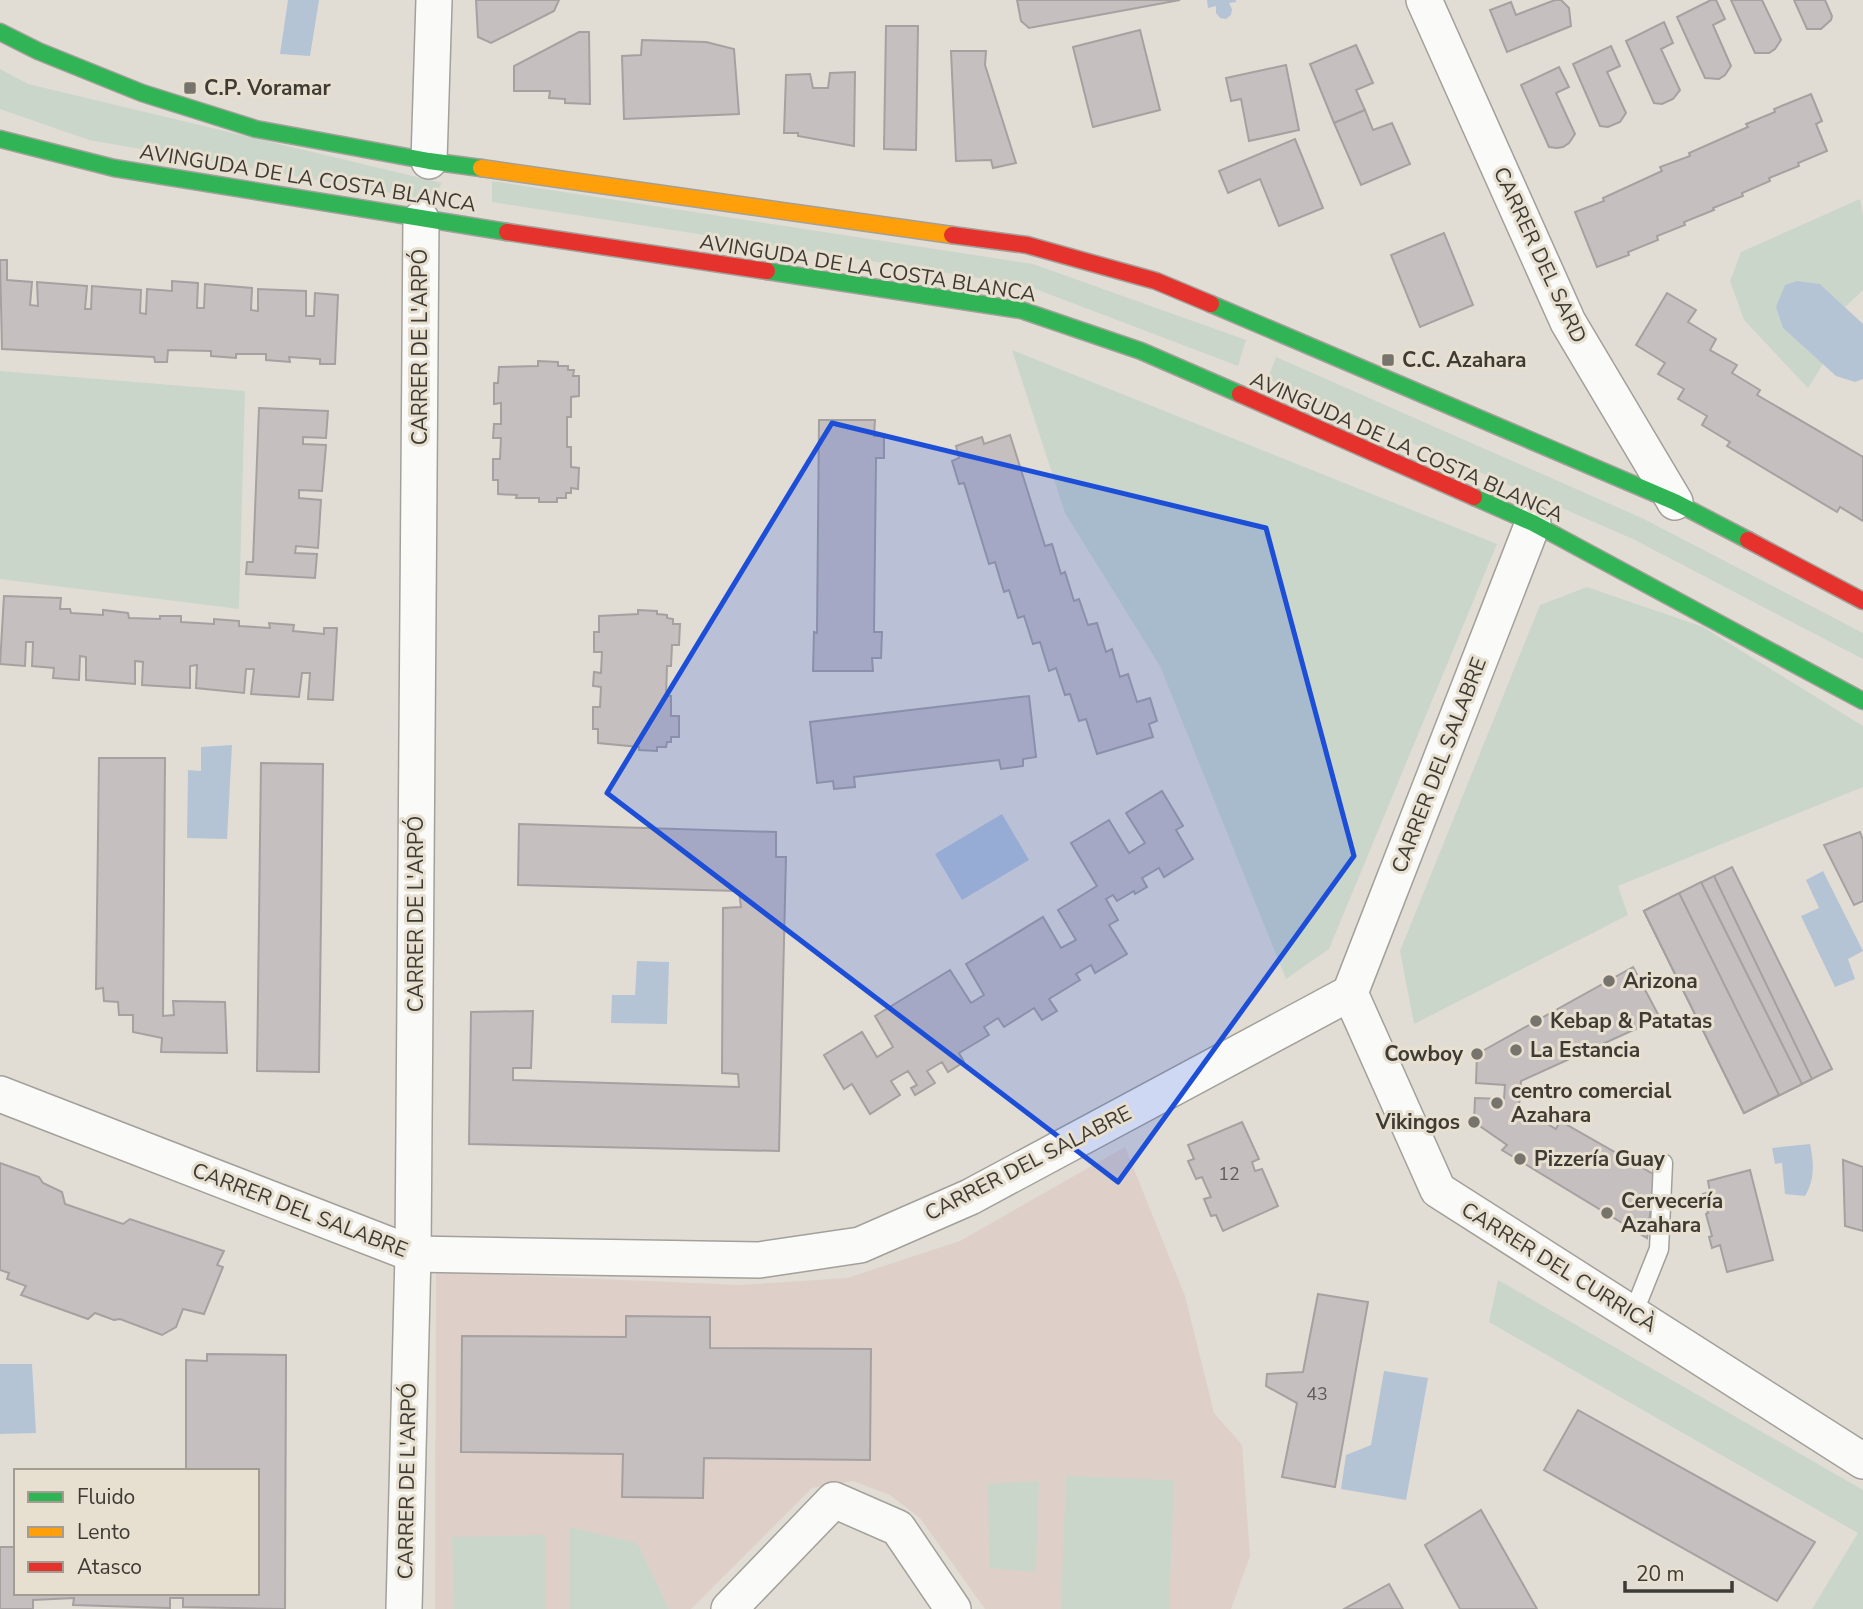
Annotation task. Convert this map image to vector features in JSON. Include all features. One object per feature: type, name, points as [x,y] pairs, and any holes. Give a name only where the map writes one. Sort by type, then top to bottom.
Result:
[{"type":"street","points":[[429,161],[434,0]]},
{"type":"street","name":"CARRER DEL SARD","points":[[1424,0],[1568,322],[1675,502]]},
{"type":"street","name":"AVINGUDA DE LA COSTA BLANCA","points":[[0,32],[38,51],[142,93],[256,129],[429,161],[1027,245],[1156,281],[1675,502],[1863,601]]},
{"type":"street","name":"AVINGUDA DE LA COSTA BLANCA","points":[[0,139],[114,168],[421,219],[1021,310],[1141,351],[1533,523],[1863,701]]},
{"type":"street","name":"CARRER DE L'ARPÓ","points":[[404,1609],[413,1254],[421,219]]},
{"type":"street","name":"CARRER DEL SALABRE","points":[[0,1094],[413,1254],[759,1260],[860,1245],[970,1197],[1350,993],[1533,523]]},
{"type":"street","name":"CARRER DEL CURRICÀ","points":[[1350,993],[1437,1190],[1863,1461]]},
{"type":"street","points":[[729,1609],[834,1500],[898,1528],[953,1609]]},
{"type":"lane","points":[[1633,1314],[1659,1249],[1663,1163]]},
{"type":"highlighted area","points":[[832,423],[1266,528],[1354,856],[1118,1182],[607,793]]},
{"type":"shaded area","points":[[0,69],[28,84],[442,183],[431,200],[89,140],[0,109]]},
{"type":"shaded area","points":[[492,181],[1033,264],[1246,340],[1238,366],[1025,285],[492,202]]},
{"type":"shaded area","points":[[1860,199],[1863,216],[1863,290],[1845,307],[1820,284],[1783,328],[1823,364],[1808,388],[1744,320],[1730,281],[1741,252]]},
{"type":"shaded area","points":[[1012,350],[1497,544],[1329,949],[1286,979],[1160,666],[1065,513]]},
{"type":"shaded area","points":[[1276,357],[1642,518],[1863,633],[1863,659],[1633,539],[1279,385],[1268,378]]},
{"type":"shaded area","points":[[0,371],[245,391],[239,609],[0,579]]},
{"type":"shaded area","points":[[1587,587],[1703,627],[1863,726],[1863,787],[1618,886],[1628,915],[1414,1024],[1400,951],[1540,605]]},
{"type":"shaded area","points":[[1125,1147],[1185,1296],[1214,1413],[1242,1445],[1250,1556],[1231,1609],[985,1609],[920,1518],[890,1495],[853,1481],[812,1488],[691,1609],[435,1609],[436,1272],[740,1285],[847,1278],[960,1241]]},
{"type":"shaded area","points":[[1498,1280],[1863,1490],[1863,1609],[1812,1609],[1858,1533],[1489,1322]]},
{"type":"shaded area","points":[[1066,1476],[1174,1480],[1169,1609],[1061,1609]]},
{"type":"shaded area","points":[[1039,1481],[1036,1572],[989,1568],[988,1484]]},
{"type":"shaded area","points":[[569,1527],[637,1543],[669,1609],[569,1609]]},
{"type":"shaded area","points":[[545,1535],[546,1609],[454,1609],[452,1537]]},
{"type":"water","points":[[288,0],[319,0],[310,56],[280,54]]},
{"type":"water","points":[[1207,0],[1236,2],[1229,3],[1231,15],[1226,19],[1220,18],[1216,13],[1216,6],[1208,8]]},
{"type":"water","points":[[1797,281],[1820,284],[1863,324],[1863,379],[1855,382],[1836,376],[1783,328],[1776,307],[1785,285]]},
{"type":"water","points":[[232,745],[227,839],[187,838],[188,770],[201,771],[201,747]]},
{"type":"water","points":[[1002,814],[1029,860],[962,900],[935,854]]},
{"type":"water","points":[[1823,871],[1863,951],[1848,959],[1855,979],[1835,987],[1801,916],[1819,908],[1806,880]]},
{"type":"water","points":[[637,961],[669,962],[667,1024],[611,1023],[612,995],[635,995]]},
{"type":"water","points":[[1810,1144],[1813,1171],[1805,1196],[1785,1194],[1782,1163],[1775,1164],[1772,1148]]},
{"type":"water","points":[[0,1364],[32,1364],[36,1433],[0,1434]]},
{"type":"water","points":[[1384,1371],[1428,1378],[1406,1500],[1341,1489],[1346,1455],[1371,1445]]},
{"type":"building","points":[[476,0],[559,0],[554,11],[491,43],[478,37]]},
{"type":"building","points":[[1017,0],[1180,0],[1029,28],[1021,21]]},
{"type":"building","points":[[1561,0],[1569,8],[1571,26],[1507,52],[1490,10],[1511,2],[1516,15]]},
{"type":"building","points":[[1716,0],[1725,19],[1713,25],[1731,66],[1719,79],[1705,78],[1677,17]]},
{"type":"building","points":[[1731,0],[1762,0],[1781,40],[1775,49],[1769,53],[1755,53]]},
{"type":"building","points":[[1794,0],[1825,0],[1832,16],[1831,20],[1821,29],[1807,29]]},
{"type":"building","points":[[1664,22],[1673,43],[1661,49],[1680,90],[1673,99],[1662,104],[1654,103],[1626,41]]},
{"type":"building","points":[[886,26],[918,26],[916,150],[884,149]]},
{"type":"building","points":[[1140,30],[1160,110],[1093,127],[1073,47]]},
{"type":"building","points":[[579,32],[589,32],[590,104],[565,103],[565,99],[549,98],[550,91],[514,91],[514,66]]},
{"type":"building","points":[[642,40],[706,42],[734,49],[739,114],[624,119],[622,56],[641,55]]},
{"type":"building","points":[[1356,45],[1373,83],[1356,90],[1365,110],[1334,123],[1310,64]]},
{"type":"building","points":[[1611,46],[1620,66],[1607,72],[1626,113],[1620,122],[1608,127],[1600,126],[1573,64]]},
{"type":"building","points":[[951,51],[986,51],[985,65],[1016,163],[993,168],[991,160],[956,161]]},
{"type":"building","points":[[1286,65],[1299,130],[1249,141],[1241,99],[1231,101],[1226,78]]},
{"type":"building","points":[[1559,67],[1569,87],[1556,93],[1575,134],[1569,143],[1557,148],[1549,147],[1521,85]]},
{"type":"building","points":[[855,72],[854,146],[798,136],[798,133],[784,133],[786,75],[810,74],[813,88],[828,88],[830,73]]},
{"type":"building","points":[[1811,94],[1822,121],[1816,124],[1827,151],[1769,178],[1770,181],[1742,193],[1743,196],[1684,222],[1685,225],[1657,236],[1658,240],[1628,252],[1629,255],[1597,267],[1575,212],[1604,201],[1603,198],[1662,171],[1660,167],[1690,156],[1689,153],[1748,127],[1746,124],[1775,112],[1774,109]]},
{"type":"building","points":[[1365,110],[1373,130],[1392,123],[1410,164],[1361,185],[1334,123]]},
{"type":"building","points":[[1295,139],[1323,208],[1279,226],[1260,179],[1228,193],[1219,171]]},
{"type":"building","points":[[1444,233],[1473,305],[1420,327],[1391,255]]},
{"type":"building","points":[[0,260],[7,260],[7,280],[32,282],[30,305],[38,306],[37,282],[87,286],[85,309],[91,309],[92,286],[141,290],[140,313],[146,314],[147,289],[172,291],[172,281],[198,283],[197,308],[204,308],[205,284],[252,288],[251,310],[258,311],[258,289],[306,291],[306,316],[314,316],[315,293],[338,295],[335,364],[320,364],[320,359],[289,357],[290,362],[266,360],[266,354],[236,354],[236,358],[211,356],[211,351],[168,350],[167,362],[155,362],[154,357],[2,349]]},
{"type":"building","points":[[1667,293],[1696,310],[1688,322],[1716,339],[1710,350],[1737,365],[1732,373],[1760,390],[1757,395],[1863,457],[1863,521],[1840,507],[1837,512],[1727,446],[1730,442],[1702,425],[1707,416],[1678,399],[1684,389],[1658,374],[1665,363],[1636,345]]},
{"type":"building","points":[[538,361],[558,362],[558,366],[568,366],[568,370],[574,370],[573,376],[579,376],[579,396],[571,397],[571,417],[567,417],[567,447],[571,447],[571,467],[579,468],[578,489],[571,488],[571,493],[566,493],[566,498],[557,498],[557,502],[539,502],[539,498],[516,498],[517,495],[498,494],[498,480],[493,480],[493,459],[500,459],[501,438],[493,438],[494,424],[501,424],[501,403],[494,404],[494,383],[498,383],[499,367],[538,366]]},
{"type":"building","points":[[259,408],[328,411],[326,438],[303,437],[303,444],[326,445],[322,491],[299,490],[299,498],[321,500],[318,548],[296,546],[295,553],[317,554],[315,578],[246,574],[247,562],[253,562]]},
{"type":"building","points":[[819,420],[875,420],[874,436],[884,436],[884,458],[876,458],[874,632],[882,632],[881,658],[872,658],[873,671],[813,671],[814,632],[817,633]]},
{"type":"building","points":[[1010,435],[1045,546],[1052,544],[1061,574],[1065,572],[1074,601],[1079,599],[1088,625],[1097,623],[1106,652],[1112,649],[1120,677],[1128,674],[1137,702],[1150,698],[1157,721],[1149,724],[1153,737],[1097,754],[1086,719],[1079,721],[1070,694],[1065,695],[1056,668],[1049,671],[1040,642],[1033,644],[1024,616],[1018,618],[1009,590],[1004,592],[995,562],[989,564],[964,483],[959,484],[952,461],[959,458],[956,446],[982,437],[984,444]]},
{"type":"building","points":[[4,596],[61,598],[60,609],[70,609],[71,613],[103,615],[103,610],[128,613],[129,618],[160,619],[160,616],[181,616],[181,622],[214,624],[214,619],[239,621],[239,626],[270,628],[269,623],[294,625],[293,631],[324,634],[324,628],[337,628],[333,700],[308,699],[310,673],[302,673],[299,697],[251,694],[254,669],[246,669],[244,693],[196,688],[197,665],[190,666],[190,688],[142,685],[143,662],[135,661],[135,684],[86,680],[86,657],[80,656],[79,680],[53,678],[54,668],[32,666],[33,642],[26,642],[25,666],[0,664]]},
{"type":"building","points":[[638,610],[657,611],[657,614],[673,619],[673,624],[680,624],[679,645],[672,645],[671,666],[667,666],[666,696],[671,696],[671,716],[679,716],[679,737],[671,737],[671,742],[667,742],[666,747],[657,747],[657,751],[598,743],[598,729],[593,729],[593,707],[600,707],[601,687],[593,686],[594,672],[601,673],[602,652],[594,652],[594,632],[599,632],[599,616],[638,614]]},
{"type":"building","points":[[1029,696],[1036,757],[1023,759],[1023,766],[1001,769],[999,760],[854,777],[855,787],[834,789],[833,781],[817,783],[810,722]]},
{"type":"building","points":[[99,758],[165,758],[163,1016],[174,1015],[173,1001],[225,1002],[227,1053],[161,1052],[162,1038],[133,1032],[133,1015],[119,1015],[118,1002],[104,1001],[103,988],[96,989]]},
{"type":"building","points":[[261,763],[323,764],[319,1072],[257,1071]]},
{"type":"building","points":[[1162,791],[1183,826],[1176,830],[1193,859],[1164,877],[1159,868],[1142,878],[1147,887],[1135,894],[1134,891],[1117,901],[1113,895],[1106,899],[1118,920],[1109,925],[1127,954],[1095,973],[1091,965],[1076,974],[1080,980],[1049,999],[1057,1011],[1042,1020],[1034,1008],[1004,1027],[998,1018],[984,1027],[989,1035],[959,1053],[964,1062],[948,1072],[942,1062],[927,1071],[935,1083],[915,1095],[911,1088],[917,1085],[908,1071],[891,1081],[900,1095],[870,1114],[852,1084],[844,1089],[824,1055],[862,1032],[877,1057],[893,1047],[875,1016],[950,970],[971,1003],[984,995],[966,964],[1043,917],[1061,948],[1076,940],[1058,910],[1097,886],[1071,843],[1109,820],[1129,853],[1145,843],[1126,813]]},
{"type":"building","points":[[519,824],[776,832],[776,857],[786,857],[779,1151],[469,1144],[471,1012],[533,1011],[531,1068],[513,1068],[513,1080],[739,1087],[738,1074],[722,1073],[723,908],[741,907],[739,891],[518,885]]},
{"type":"building","points":[[1860,832],[1863,840],[1863,901],[1854,905],[1824,845]]},
{"type":"building","points":[[1732,867],[1832,1069],[1744,1113],[1644,911]]},
{"type":"building","points":[[1714,876],[1812,1079],[1744,1113],[1644,911]]},
{"type":"building","points":[[1701,882],[1802,1084],[1744,1113],[1644,911]]},
{"type":"building","points":[[1679,893],[1779,1095],[1744,1113],[1644,911]]},
{"type":"building","name":"centro comercial Azahara","points":[[1633,967],[1660,1018],[1521,1081],[1519,1107],[1556,1129],[1560,1121],[1655,1175],[1647,1238],[1502,1150],[1507,1145],[1474,1122],[1475,1098],[1504,1099],[1505,1085],[1476,1083],[1477,1054]]},
{"type":"building","points":[[1242,1122],[1259,1159],[1252,1162],[1255,1171],[1262,1169],[1278,1206],[1223,1231],[1216,1215],[1211,1216],[1204,1199],[1211,1197],[1202,1177],[1196,1179],[1188,1161],[1194,1159],[1188,1145]]},
{"type":"building","points":[[1843,1160],[1863,1167],[1863,1231],[1845,1226]]},
{"type":"building","points":[[0,1163],[39,1177],[43,1183],[62,1192],[65,1204],[123,1224],[130,1219],[224,1251],[217,1265],[223,1267],[204,1314],[183,1309],[176,1327],[162,1335],[95,1313],[88,1319],[21,1295],[26,1286],[7,1279],[9,1273],[0,1270]]},
{"type":"building","points":[[1750,1170],[1773,1260],[1727,1272],[1720,1245],[1712,1248],[1703,1194],[1710,1192],[1708,1181]]},
{"type":"building","points":[[1318,1294],[1368,1302],[1335,1487],[1282,1477],[1297,1403],[1266,1386],[1267,1374],[1303,1372]]},
{"type":"building","points":[[626,1316],[710,1317],[710,1348],[871,1349],[870,1460],[704,1458],[703,1498],[622,1497],[623,1454],[461,1452],[462,1336],[626,1337]]},
{"type":"building","points":[[207,1354],[286,1355],[285,1609],[183,1607],[183,1598],[170,1598],[170,1608],[73,1605],[74,1598],[33,1600],[33,1609],[0,1609],[0,1547],[14,1547],[14,1595],[259,1595],[259,1469],[186,1469],[186,1360],[207,1361]]},
{"type":"building","points":[[1578,1410],[1815,1542],[1777,1601],[1544,1470]]},
{"type":"building","points":[[1481,1510],[1537,1609],[1460,1609],[1425,1545]]},
{"type":"building","points":[[1389,1584],[1403,1609],[1344,1609]]},
{"type":"traffic: fast","points":[[0,32],[38,51],[142,93],[256,129],[481,168]]},
{"type":"traffic: fast","points":[[0,139],[114,168],[507,232]]},
{"type":"traffic: fast","points":[[767,271],[1021,310],[1141,351],[1240,394]]},
{"type":"traffic: fast","points":[[1211,304],[1675,502],[1748,540]]},
{"type":"traffic: fast","points":[[1474,497],[1533,523],[1863,701]]},
{"type":"traffic: slow","points":[[481,168],[952,235]]},
{"type":"traffic: jam","points":[[507,232],[767,271]]},
{"type":"traffic: jam","points":[[952,235],[1027,245],[1156,281],[1211,304]]},
{"type":"traffic: jam","points":[[1240,394],[1474,497]]},
{"type":"traffic: jam","points":[[1748,540],[1863,601]]},
{"type":"place","name":"C.P. Voramar","points":[[190,88]]},
{"type":"place","name":"C.C. Azahara","points":[[1388,360]]},
{"type":"place","name":"Arizona","points":[[1609,981]]},
{"type":"place","name":"Kebap & Patatas","points":[[1536,1021]]},
{"type":"place","name":"La Estancia","points":[[1516,1050]]},
{"type":"place","name":"Cowboy","points":[[1477,1054]]},
{"type":"place","name":"centro comercial Azahara","points":[[1497,1103]]},
{"type":"place","name":"Vikingos","points":[[1474,1122]]},
{"type":"place","name":"Pizzería Guay","points":[[1520,1159]]},
{"type":"place","name":"Cervecería Azahara","points":[[1607,1213]]}]
